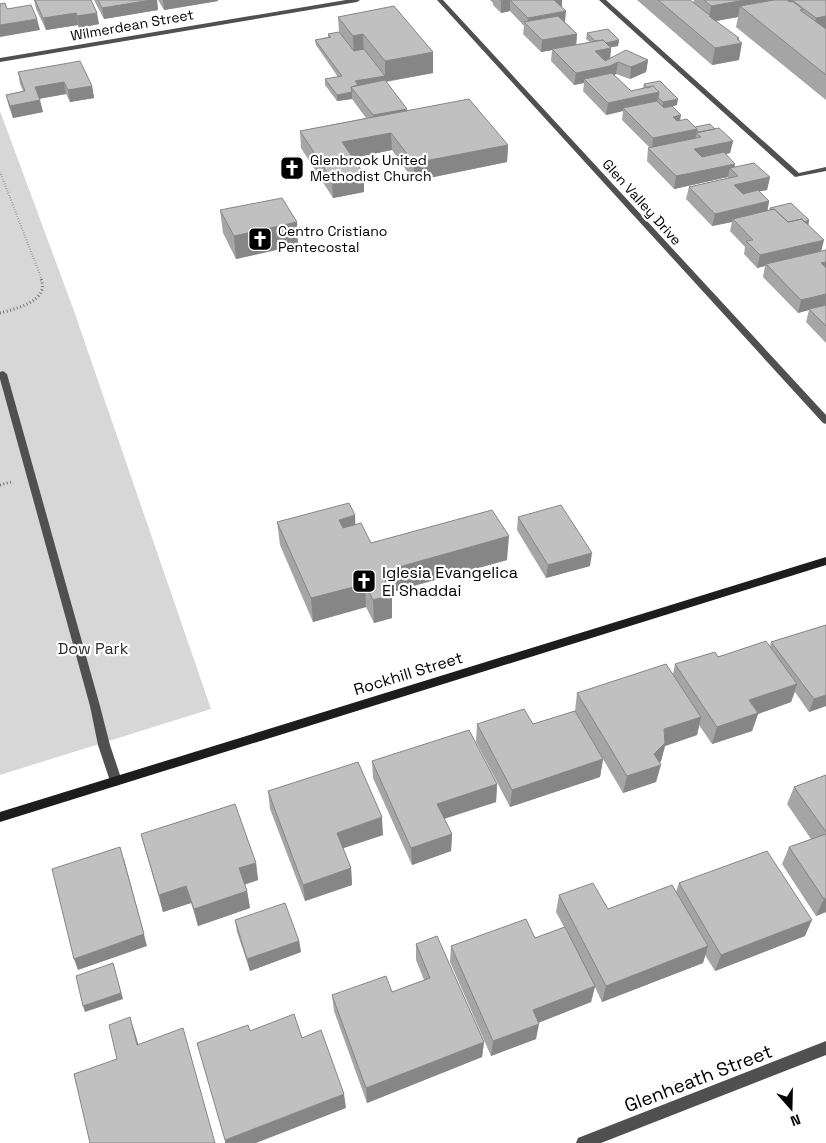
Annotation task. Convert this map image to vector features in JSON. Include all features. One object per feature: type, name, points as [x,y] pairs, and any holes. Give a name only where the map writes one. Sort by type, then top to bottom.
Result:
[{"type":"street","name":"Wilmerdean Street","points":[[0,60],[357,0]]},
{"type":"street","name":"Glen Valley Drive","points":[[440,0],[826,421]]},
{"type":"street","points":[[602,0],[798,175],[826,170]]},
{"type":"street","points":[[3,374],[95,706],[104,745],[116,781]]},
{"type":"street","name":"Rockhill Street","points":[[0,817],[826,560]]},
{"type":"street","name":"Glenheath Street","points":[[583,1143],[826,1048]]},
{"type":"path","points":[[0,172],[43,284],[42,291],[34,300],[16,309],[0,313]]},
{"type":"green space","name":"Dow Park","points":[[0,111],[74,311],[211,709],[0,775]]},
{"type":"building","points":[[35,0],[91,0],[97,13],[77,16],[76,13],[43,18]]},
{"type":"building","points":[[98,0],[151,0],[102,8]]},
{"type":"building","points":[[510,0],[554,0],[566,11],[528,18]]},
{"type":"building","points":[[658,0],[690,0],[739,38],[737,39],[742,43],[715,48]]},
{"type":"building","points":[[704,0],[745,0],[711,6]]},
{"type":"building","points":[[774,0],[792,1],[803,9],[800,10],[826,29],[826,75],[740,6]]},
{"type":"building","points":[[792,0],[826,0],[826,16],[816,18]]},
{"type":"building","points":[[5,3],[7,9],[31,5],[37,19],[0,25],[0,4]]},
{"type":"building","points":[[394,6],[433,52],[385,61],[363,34],[353,36],[338,17]]},
{"type":"building","points":[[558,16],[577,34],[542,40],[524,22]]},
{"type":"building","points":[[608,29],[619,40],[606,43],[603,40],[595,41],[587,33]]},
{"type":"building","points":[[339,32],[354,51],[364,49],[385,76],[355,81],[358,85],[351,87],[352,92],[337,95],[325,79],[342,76],[315,40],[331,37],[328,34]]},
{"type":"building","points":[[603,40],[611,48],[595,51],[605,61],[626,50],[648,60],[631,67],[618,62],[610,66],[576,73],[552,49]]},
{"type":"building","points":[[80,61],[92,86],[68,90],[64,82],[35,87],[40,100],[10,106],[6,95],[25,91],[18,72]]},
{"type":"building","points":[[612,73],[631,91],[653,86],[659,92],[608,103],[584,79]]},
{"type":"building","points":[[385,80],[407,109],[373,115],[351,87]]},
{"type":"building","points":[[660,81],[678,99],[663,102],[658,98],[659,92],[653,86],[647,88],[644,84]]},
{"type":"building","points":[[469,99],[508,145],[414,163],[391,133],[342,142],[364,174],[332,180],[300,131]]},
{"type":"building","points":[[657,101],[664,108],[672,106],[681,115],[673,117],[677,121],[687,119],[697,129],[653,138],[623,108]]},
{"type":"building","points":[[710,124],[715,129],[698,132],[695,127]]},
{"type":"building","points":[[719,128],[733,141],[694,149],[702,157],[724,152],[735,164],[676,176],[648,148],[701,137],[696,133]]},
{"type":"building","points":[[754,163],[770,177],[734,185],[743,194],[758,190],[769,201],[715,214],[689,187],[738,176],[730,168]]},
{"type":"building","points":[[282,198],[297,222],[234,236],[220,210]]},
{"type":"building","points":[[791,203],[809,220],[804,222],[802,219],[788,222],[774,209],[771,210],[770,208]]},
{"type":"building","points":[[774,209],[788,222],[802,219],[824,240],[760,255],[746,241],[753,240],[733,219]]},
{"type":"building","points":[[826,250],[826,262],[821,263],[826,268],[826,294],[801,300],[766,264]]},
{"type":"building","points":[[826,305],[826,326],[809,309]]},
{"type":"building","points":[[349,503],[355,515],[339,520],[343,528],[361,523],[371,543],[492,510],[509,536],[381,572],[392,595],[373,600],[365,584],[311,598],[277,522]]},
{"type":"building","points":[[561,505],[592,553],[548,565],[518,517]]},
{"type":"building","points":[[826,625],[826,695],[814,699],[771,642]]},
{"type":"building","points":[[766,641],[797,684],[749,700],[758,713],[717,727],[675,664],[715,652],[718,657]]},
{"type":"building","points":[[666,664],[701,717],[664,729],[665,743],[654,754],[661,765],[627,776],[577,693]]},
{"type":"building","points":[[524,709],[533,724],[575,711],[603,759],[512,790],[477,724]]},
{"type":"building","points":[[469,730],[497,784],[437,804],[452,834],[411,848],[372,761]]},
{"type":"building","points":[[358,762],[382,817],[337,833],[351,868],[303,885],[268,791]]},
{"type":"building","points":[[826,775],[826,832],[794,787]]},
{"type":"building","points":[[235,804],[256,863],[239,868],[247,891],[194,909],[186,886],[159,895],[141,834]]},
{"type":"building","points":[[826,834],[826,898],[824,899],[789,847]]},
{"type":"building","points":[[120,847],[144,934],[74,959],[52,869]]},
{"type":"building","points":[[767,851],[812,920],[721,955],[679,883]]},
{"type":"building","points":[[593,883],[608,909],[672,885],[708,946],[606,986],[559,895]]},
{"type":"building","points":[[285,903],[299,941],[247,959],[235,920]]},
{"type":"building","points":[[526,919],[535,938],[565,927],[595,986],[533,1010],[539,1024],[493,1041],[451,946]]},
{"type":"building","points":[[437,936],[484,1042],[366,1088],[332,995],[386,976],[392,992],[430,978],[416,944]]},
{"type":"building","points":[[113,963],[121,993],[83,1006],[76,976]]},
{"type":"building","points":[[294,1014],[302,1038],[321,1030],[344,1094],[225,1140],[197,1043],[248,1025],[250,1031]]},
{"type":"building","points":[[130,1017],[137,1045],[183,1028],[215,1143],[90,1143],[74,1074],[117,1059],[109,1025]]},
{"type":"place","name":"Glenbrook United Methodist Church","points":[[292,168]]},
{"type":"place","name":"Centro Cristiano Pentecostal","points":[[260,239]]},
{"type":"place","name":"Iglesia Evangelica El Shaddai","points":[[364,581]]}]
